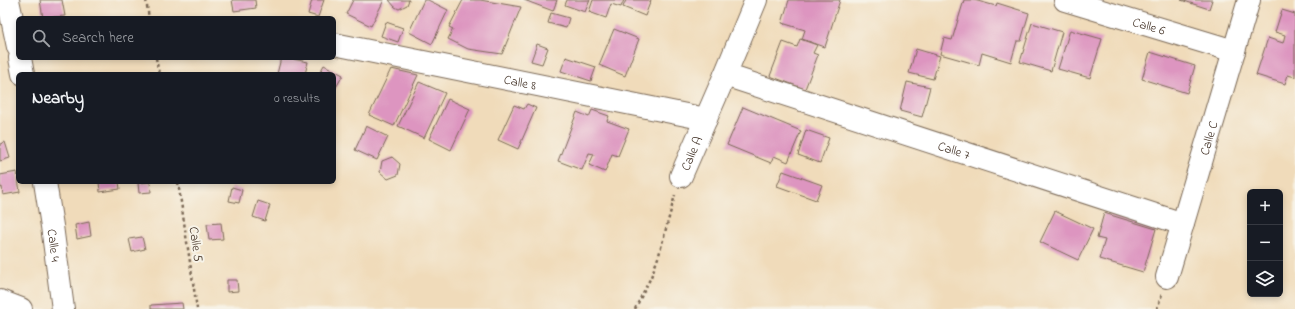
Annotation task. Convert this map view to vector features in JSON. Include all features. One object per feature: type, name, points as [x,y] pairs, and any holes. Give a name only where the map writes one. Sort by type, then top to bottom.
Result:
[{"type":"street","points":[[8,0],[16,38]]},
{"type":"street","name":"Calle A","points":[[681,176],[756,0]]},
{"type":"street","name":"Calle 6","points":[[1065,0],[1234,51]]},
{"type":"street","name":"Calle C","points":[[1167,277],[1249,0]]},
{"type":"street","name":"Calle 8","points":[[336,44],[706,119]]},
{"type":"street","points":[[20,60],[23,72]]},
{"type":"street","name":"Calle 7","points":[[725,75],[1183,224]]},
{"type":"street","name":"Calle 4","points":[[45,184],[63,309]]},
{"type":"street","points":[[0,301],[21,309]]},
{"type":"path","points":[[146,0],[149,16]]},
{"type":"path","points":[[156,60],[159,72]]},
{"type":"path","name":"Calle A","points":[[635,309],[652,277],[681,176]]},
{"type":"path","name":"Calle 5","points":[[178,184],[197,309]]},
{"type":"building","points":[[40,0],[62,0],[65,16],[43,16]]},
{"type":"building","points":[[232,0],[255,0],[256,8],[234,11]]},
{"type":"building","points":[[312,0],[324,0],[318,16],[308,14]]},
{"type":"building","points":[[353,0],[384,0],[371,26],[346,14]]},
{"type":"building","points":[[389,0],[409,0],[407,5],[399,9]]},
{"type":"building","points":[[424,0],[428,0],[448,10],[432,44],[409,32]]},
{"type":"building","points":[[463,0],[480,0],[521,7],[502,54],[468,49],[448,39],[453,29],[449,27]]},
{"type":"building","points":[[524,0],[557,0],[553,11]]},
{"type":"building","points":[[567,0],[590,0],[585,12],[565,5]]},
{"type":"building","points":[[593,0],[624,0],[621,7],[611,4],[606,18],[589,12]]},
{"type":"building","points":[[626,0],[651,0],[645,16],[623,7]]},
{"type":"building","points":[[789,0],[840,0],[825,47],[802,39],[805,30],[782,23]]},
{"type":"building","points":[[964,0],[974,0],[996,6],[997,3],[1029,13],[1021,41],[1017,41],[1011,62],[982,53],[979,65],[940,54],[944,38],[952,40]]},
{"type":"building","points":[[1181,0],[1212,0],[1209,9]]},
{"type":"building","points":[[1282,10],[1295,14],[1295,77],[1288,75],[1285,84],[1256,75],[1268,38],[1283,43],[1285,35],[1275,32]]},
{"type":"building","points":[[551,13],[569,18],[566,28],[548,23]]},
{"type":"building","points":[[386,22],[403,28],[398,42],[381,36]]},
{"type":"building","points":[[1032,23],[1062,32],[1051,71],[1020,62]]},
{"type":"building","points":[[614,29],[639,39],[625,76],[599,65]]},
{"type":"building","points":[[1070,30],[1102,39],[1090,78],[1058,69]]},
{"type":"building","points":[[800,39],[817,45],[813,53],[818,55],[805,89],[770,76],[783,42],[797,47]]},
{"type":"building","points":[[537,44],[548,48],[542,64],[531,61]]},
{"type":"building","points":[[916,49],[940,56],[933,79],[909,73]]},
{"type":"building","points":[[1150,52],[1195,66],[1187,93],[1142,79]]},
{"type":"building","points":[[566,57],[596,67],[591,81],[561,71]]},
{"type":"building","points":[[280,60],[298,60],[308,62],[306,72],[278,72]]},
{"type":"building","points":[[324,65],[343,75],[336,87],[336,72],[320,72]]},
{"type":"building","points":[[391,69],[418,75],[394,126],[369,115]]},
{"type":"building","points":[[419,82],[445,93],[424,138],[398,126]]},
{"type":"building","points":[[907,82],[930,87],[922,117],[900,111]]},
{"type":"building","points":[[448,99],[470,109],[451,150],[429,139]]},
{"type":"building","points":[[527,104],[536,108],[518,149],[498,140],[514,105],[524,109]]},
{"type":"building","points":[[743,107],[801,131],[788,162],[774,156],[771,163],[727,145]]},
{"type":"building","points":[[592,110],[609,116],[607,121],[629,129],[618,156],[612,154],[605,172],[589,165],[594,154],[589,153],[582,170],[558,161],[577,112],[589,117]]},
{"type":"building","points":[[366,126],[388,137],[377,160],[355,150]]},
{"type":"building","points":[[806,130],[829,138],[820,163],[798,155]]},
{"type":"building","points":[[5,142],[10,158],[0,161],[0,144]]},
{"type":"building","points":[[392,157],[400,164],[398,175],[388,179],[380,172],[382,161]]},
{"type":"building","points":[[783,171],[822,185],[816,200],[777,186]]},
{"type":"building","points":[[16,172],[16,184],[19,184],[20,192],[3,195],[2,187],[0,188],[0,175]]},
{"type":"building","points":[[99,184],[119,184],[120,189],[100,192]]},
{"type":"building","points":[[138,184],[150,184],[151,192],[139,193]]},
{"type":"building","points":[[232,187],[242,190],[239,203],[229,201]]},
{"type":"building","points":[[258,201],[270,205],[265,221],[253,217]]},
{"type":"building","points":[[1055,211],[1093,229],[1078,260],[1040,242]]},
{"type":"building","points":[[1104,213],[1156,229],[1143,272],[1099,259],[1105,240],[1097,238]]},
{"type":"building","points":[[89,222],[91,236],[77,239],[75,225]]},
{"type":"building","points":[[221,223],[223,239],[209,240],[207,224]]},
{"type":"building","points":[[142,237],[145,249],[132,252],[129,239]]},
{"type":"building","points":[[227,280],[237,280],[238,291],[227,292]]},
{"type":"building","points":[[182,303],[183,309],[151,309],[151,305]]}]
